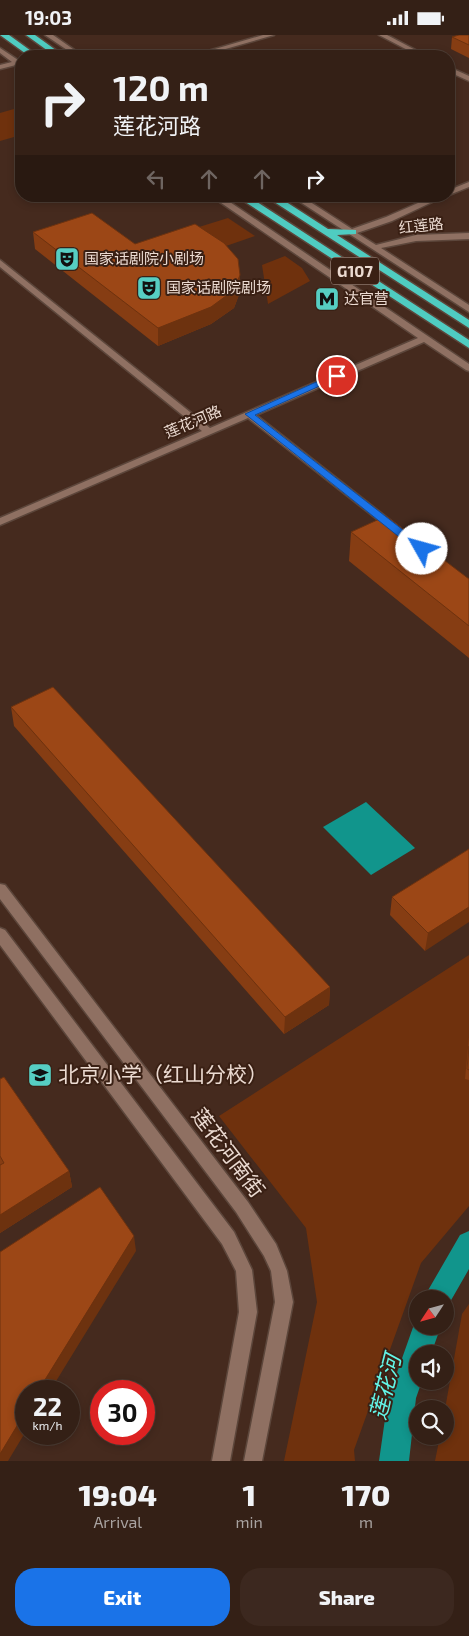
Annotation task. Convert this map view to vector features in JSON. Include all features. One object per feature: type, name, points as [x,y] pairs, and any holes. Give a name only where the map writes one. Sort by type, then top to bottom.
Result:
[{"type":"highway","points":[[4,35],[25,50]]},
{"type":"highway","points":[[30,35],[51,50]]},
{"type":"highway","name":"G107","points":[[250,202],[469,345]]},
{"type":"highway","name":"G107","points":[[279,202],[469,325]]},
{"type":"highway","points":[[326,232],[352,232]]},
{"type":"highway","points":[[367,259],[371,251],[376,247]]},
{"type":"street","points":[[48,35],[71,50]]},
{"type":"street","points":[[216,50],[271,35]]},
{"type":"street","points":[[382,35],[412,50]]},
{"type":"street","points":[[0,49],[15,60]]},
{"type":"street","points":[[0,67],[15,65]]},
{"type":"street","points":[[0,74],[15,66]]},
{"type":"street","points":[[455,72],[469,79]]},
{"type":"street","points":[[455,190],[469,184]]},
{"type":"street","points":[[224,202],[469,367]]},
{"type":"street","points":[[304,202],[469,309]]},
{"type":"street","points":[[352,232],[389,219],[427,202]]},
{"type":"street","name":"红莲路","points":[[376,247],[408,239],[468,234]]},
{"type":"street","points":[[0,263],[208,431]]},
{"type":"street","name":"莲花河路","points":[[0,522],[426,338]]},
{"type":"street","points":[[249,414],[406,537]]},
{"type":"street","name":"莲花河南街","points":[[0,889],[242,1207],[270,1250],[279,1271],[284,1302],[253,1461]]},
{"type":"street","points":[[0,934],[228,1239],[244,1271],[248,1312],[221,1461]]},
{"type":"shaded area","points":[[15,110],[15,137],[0,141],[0,113]]},
{"type":"shaded area","points":[[228,218],[255,236],[226,246],[199,227]]},
{"type":"shaded area","points":[[285,256],[302,268],[310,281],[268,304],[262,265]]},
{"type":"shaded area","points":[[469,955],[469,1206],[421,1263],[411,1290],[409,1290],[409,1296],[354,1450],[355,1461],[284,1461],[317,1302],[306,1228],[219,1116]]},
{"type":"shaded area","points":[[469,1304],[469,1461],[435,1461],[438,1445],[454,1445],[454,1400],[447,1400],[448,1390],[454,1390],[454,1359],[462,1314]]},
{"type":"water","points":[[366,802],[415,848],[371,875],[323,827]]},
{"type":"building","points":[[469,35],[469,45],[452,37]]},
{"type":"building","points":[[92,213],[135,244],[195,224],[224,243],[238,259],[240,275],[234,290],[211,307],[158,328],[33,232]]},
{"type":"building","points":[[386,516],[469,579],[469,626],[351,532]]},
{"type":"building","points":[[53,687],[330,987],[285,1017],[11,707]]},
{"type":"building","points":[[469,849],[469,907],[428,933],[392,897]]},
{"type":"building","points":[[469,1046],[469,1070],[467,1069]]},
{"type":"building","points":[[4,1077],[69,1171],[0,1215],[0,1165],[4,1163],[0,1156],[0,1079]]},
{"type":"building","points":[[100,1187],[134,1236],[45,1380],[15,1380],[15,1429],[0,1454],[0,1252]]},
{"type":"waterway","name":"莲花河","points":[[441,1290],[469,1244]]},
{"type":"waterway","name":"莲花河","points":[[394,1461],[402,1398],[424,1335]]},
{"type":"place","name":"国家话剧院小剧场","points":[[67,259]]},
{"type":"place","name":"国家话剧院剧场","points":[[149,288]]},
{"type":"place","name":"达官营","points":[[327,299]]},
{"type":"place","name":"北京小学（红山分校）","points":[[40,1075]]},
{"type":"route","points":[[337,376],[249,414],[422,549]]}]
